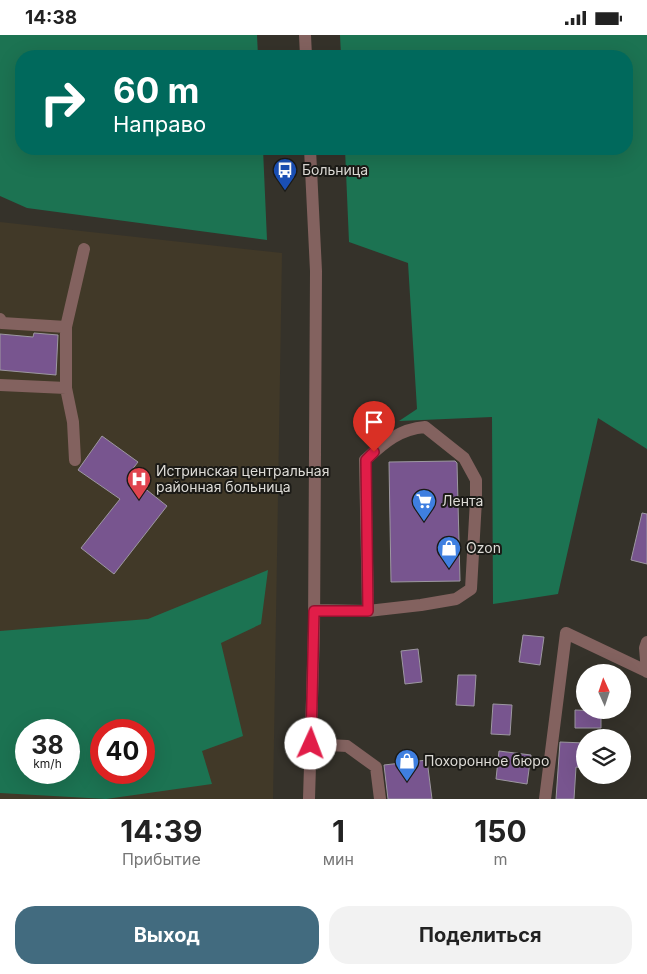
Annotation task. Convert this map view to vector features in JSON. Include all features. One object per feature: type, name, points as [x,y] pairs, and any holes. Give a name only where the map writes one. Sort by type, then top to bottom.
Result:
[{"type":"street","points":[[305,35],[306,50]]},
{"type":"street","points":[[308,799],[314,631],[316,271],[310,155]]},
{"type":"street","points":[[75,461],[73,422],[66,388],[66,327],[84,249]]},
{"type":"street","points":[[0,319],[2,323],[66,327]]},
{"type":"street","points":[[0,385],[66,388]]},
{"type":"street","points":[[314,611],[368,611],[456,599],[471,589],[476,480],[464,458],[425,427],[411,428],[394,436],[366,460],[368,611]]},
{"type":"street","points":[[545,799],[566,633],[647,672]]},
{"type":"street","points":[[647,642],[645,648],[647,672]]},
{"type":"street","points":[[311,744],[347,746],[366,759],[376,767],[380,799]]},
{"type":"shaded area","name":"Истринская центральная районная больница","points":[[0,222],[282,253],[273,799],[0,799]]},
{"type":"green space","points":[[0,35],[257,35],[258,50],[15,50],[15,155],[263,155],[267,240],[27,208],[0,196]]},
{"type":"green space","points":[[340,35],[647,35],[647,449],[598,418],[558,594],[493,604],[492,417],[399,421],[417,409],[408,263],[349,242],[345,155],[633,155],[633,50],[341,50]]},
{"type":"green space","points":[[268,570],[261,624],[221,643],[243,736],[202,751],[212,784],[106,799],[0,793],[0,631],[148,619]]},
{"type":"building","points":[[34,333],[58,335],[56,375],[0,370],[0,334],[33,337]]},
{"type":"building","points":[[102,436],[138,462],[128,475],[167,506],[114,574],[81,548],[120,499],[78,470]]},
{"type":"building","name":"Лента","points":[[455,461],[457,463],[460,581],[391,582],[389,462]]},
{"type":"building","points":[[642,513],[647,514],[647,564],[631,560]]},
{"type":"building","points":[[523,635],[544,637],[540,665],[519,662]]},
{"type":"building","points":[[418,649],[422,682],[405,684],[401,651]]},
{"type":"building","points":[[458,675],[476,675],[474,706],[456,705]]},
{"type":"building","points":[[493,704],[512,705],[510,735],[491,734]]},
{"type":"building","points":[[575,710],[576,719],[601,719],[601,728],[575,728]]},
{"type":"building","points":[[560,742],[576,743],[574,799],[556,799]]},
{"type":"building","points":[[499,751],[531,755],[527,784],[496,779]]},
{"type":"building","name":"Похоронное бюро","points":[[427,760],[432,799],[388,799],[384,765]]},
{"type":"place","name":"Больница","points":[[285,191]]},
{"type":"place","name":"Истринская центральная районная больница","points":[[139,500]]},
{"type":"place","name":"Лента","points":[[424,522]]},
{"type":"place","name":"Ozon","points":[[449,569]]},
{"type":"place","name":"Похоронное бюро","points":[[407,782]]},
{"type":"route","points":[[311,744],[314,611],[368,611],[366,460],[374,452]]}]
